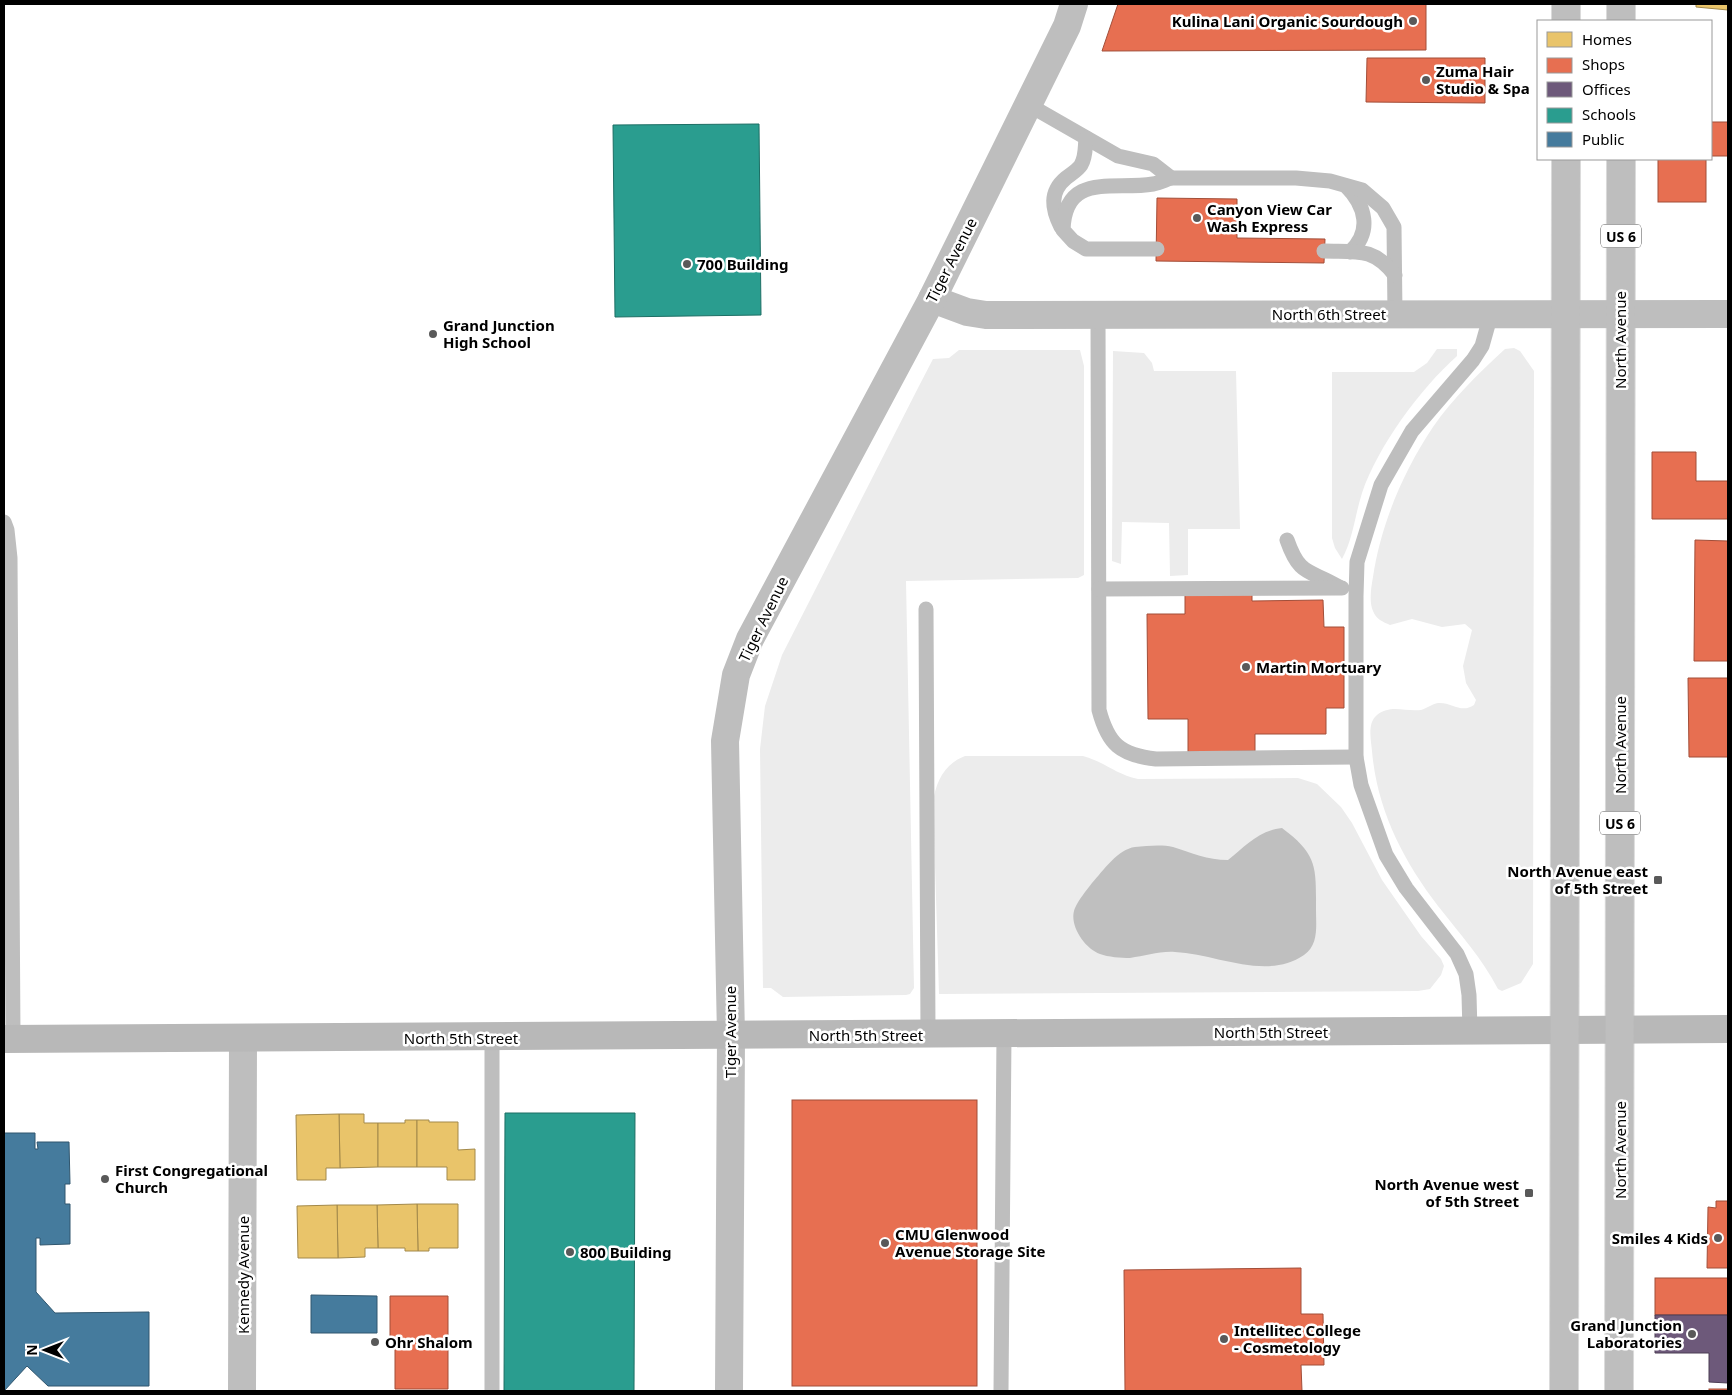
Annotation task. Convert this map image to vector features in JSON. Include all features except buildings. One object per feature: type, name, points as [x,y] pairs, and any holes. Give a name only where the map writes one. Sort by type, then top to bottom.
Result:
[{"type":"street","name":"Tiger Avenue","points":[[729,1391],[731,1036],[726,741],[736,675],[750,639],[932,299],[1029,105],[1067,26],[1074,4]]},
{"type":"street","points":[[1566,4],[1566,20]]},
{"type":"street","points":[[1622,4],[1622,20]]},
{"type":"street","points":[[1564,1391],[1566,160]]},
{"type":"street","name":"North Avenue","points":[[1619,1391],[1621,160]]},
{"type":"street","name":"North 6th Street","points":[[932,299],[967,312],[986,316],[1728,314]]},
{"type":"street","name":"North 5th Street","points":[[9,1039],[243,1040],[1728,1029]]},
{"type":"street","name":"Kennedy Avenue","points":[[242,1391],[243,1040]]},
{"type":"lane","points":[[1029,105],[1118,156],[1153,164],[1171,178]]},
{"type":"lane","points":[[1086,138],[1085,154],[1081,165],[1056,188],[1052,199],[1054,214],[1063,230],[1073,242],[1086,249],[1157,249]]},
{"type":"lane","points":[[1063,230],[1063,214],[1070,199],[1082,191],[1101,185],[1152,184],[1171,178],[1296,178],[1344,184],[1362,190],[1383,208],[1394,227],[1395,314]]},
{"type":"lane","points":[[1344,184],[1356,196],[1363,212],[1364,228],[1359,244],[1350,252]]},
{"type":"lane","points":[[1324,251],[1372,254],[1384,261],[1395,275]]},
{"type":"lane","points":[[1470,1031],[1469,995],[1466,974],[1457,954],[1406,888],[1386,855],[1368,807],[1356,757],[1356,596],[1357,562],[1381,485],[1412,431],[1473,360],[1482,346],[1491,314]]},
{"type":"lane","points":[[1098,315],[1099,710],[1105,733],[1134,756],[1156,758],[1356,757]]},
{"type":"lane","points":[[4,522],[7,530],[10,558],[9,1039]]},
{"type":"lane","points":[[1287,540],[1294,560],[1308,572],[1356,596]]},
{"type":"lane","points":[[1099,588],[1342,588]]},
{"type":"lane","points":[[926,609],[928,1035]]},
{"type":"lane","points":[[1001,1391],[1004,1034]]},
{"type":"lane","points":[[492,1038],[492,1391]]},
{"type":"shaded area","points":[[1514,348],[1520,351],[1534,371],[1533,964],[1521,983],[1502,991],[1498,989],[1478,956],[1425,889],[1403,852],[1386,814],[1380,794],[1375,773],[1371,737],[1371,727],[1374,718],[1388,710],[1421,710],[1438,703],[1461,708],[1474,705],[1476,700],[1466,683],[1463,666],[1472,630],[1465,624],[1442,627],[1412,619],[1390,625],[1380,620],[1374,614],[1371,595],[1377,557],[1388,518],[1403,480],[1422,444],[1441,416],[1467,386],[1505,349]]},
{"type":"shaded area","points":[[1437,349],[1457,349],[1457,356],[1415,401],[1378,456],[1362,493],[1351,535],[1342,559],[1335,548],[1332,538],[1332,372],[1414,372],[1427,363]]},
{"type":"shaded area","points":[[959,350],[1080,350],[1084,366],[1084,575],[1078,578],[906,581],[914,988],[910,994],[906,995],[783,997],[771,988],[763,988],[760,749],[765,706],[782,655],[933,359],[949,358]]},
{"type":"shaded area","points":[[1113,351],[1144,353],[1152,363],[1154,371],[1236,371],[1240,529],[1188,529],[1188,575],[1170,576],[1169,523],[1122,522],[1121,564],[1112,561]]},
{"type":"shaded area","points":[[965,756],[1083,756],[1138,779],[1298,778],[1317,784],[1341,807],[1352,823],[1382,880],[1421,936],[1441,959],[1444,966],[1441,975],[1430,989],[1418,991],[939,994],[933,802],[942,774],[958,759]]},
{"type":"shaded area","points":[[1282,828],[1309,854],[1315,872],[1316,934],[1312,946],[1304,955],[1274,966],[1241,964],[1175,952],[1119,958],[1094,951],[1088,947],[1079,935],[1074,921],[1073,914],[1075,908],[1085,892],[1111,861],[1123,852],[1135,847],[1164,846],[1206,857],[1228,860],[1259,836]]},
{"type":"place","name":"Kulina Lani Organic Sourdough","points":[[1413,21]]},
{"type":"place","name":"Zuma Hair Studio & Spa","points":[[1426,80]]},
{"type":"place","name":"Canyon View Car Wash Express","points":[[1197,218]]},
{"type":"place","name":"700 Building","points":[[687,264]]},
{"type":"place","name":"Grand Junction High School","points":[[433,334]]},
{"type":"place","name":"Martin Mortuary","points":[[1246,667]]},
{"type":"place","name":"North Avenue east of 5th Street","points":[[1658,880]]},
{"type":"place","name":"First Congregational Church","points":[[105,1179]]},
{"type":"place","name":"North Avenue west of 5th Street","points":[[1529,1193]]},
{"type":"place","name":"Smiles 4 Kids","points":[[1718,1238]]},
{"type":"place","name":"CMU Glenwood Avenue Storage Site","points":[[885,1243]]},
{"type":"place","name":"800 Building","points":[[570,1252]]},
{"type":"place","name":"Grand Junction Laboratories","points":[[1692,1334]]},
{"type":"place","name":"Intellitec College - Cosmetology","points":[[1224,1339]]},
{"type":"place","name":"Ohr Shalom","points":[[375,1342]]}]
